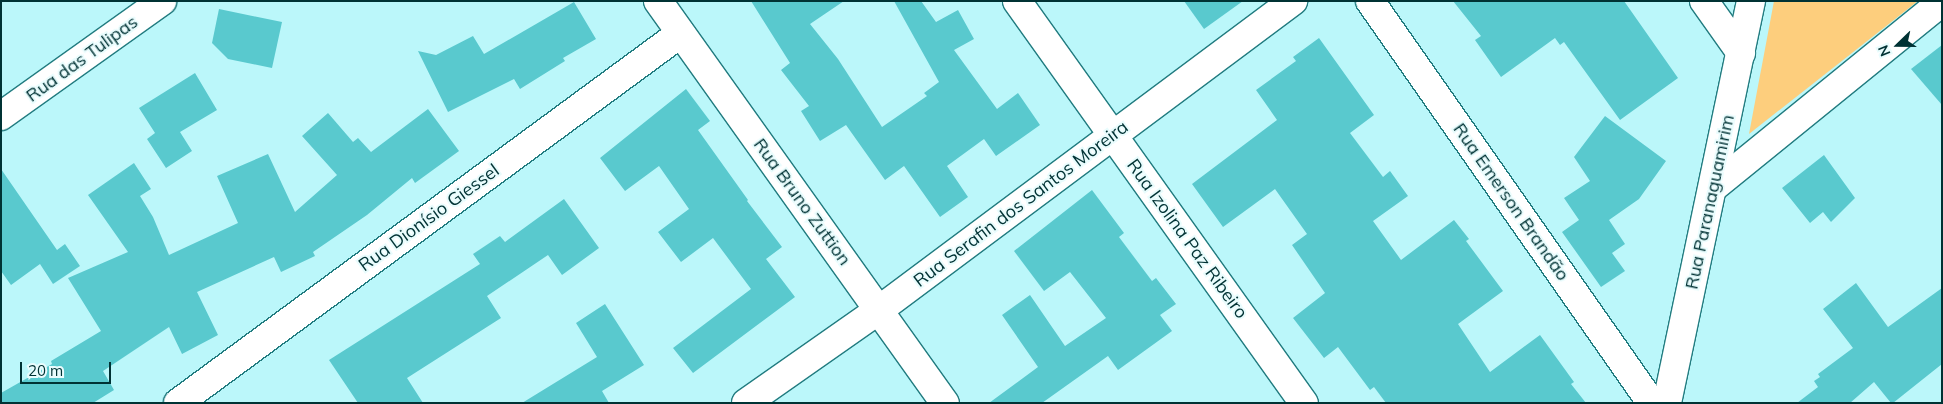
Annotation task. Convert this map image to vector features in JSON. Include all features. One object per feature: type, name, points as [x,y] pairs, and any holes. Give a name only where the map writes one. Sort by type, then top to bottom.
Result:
[{"type":"street","name":"Rua das Tulipas","points":[[1,116],[162,1]]},
{"type":"street","name":"Rua Bruno Zuttion","points":[[658,1],[945,403]]},
{"type":"street","name":"Rua Izolina Paz Ribeiro","points":[[1017,1],[1304,403]]},
{"type":"street","name":"Rua Serafin dos Santos Moreira","points":[[746,403],[879,310],[1293,1]]},
{"type":"street","name":"Rua Emerson Brandão","points":[[1370,1],[1652,403]]},
{"type":"street","points":[[1704,1],[1741,53]]},
{"type":"street","name":"Rua Paranaguamirim","points":[[1667,403],[1714,187],[1751,1]]},
{"type":"street","points":[[1714,187],[1942,2]]},
{"type":"street","name":"Rua Dionísio Giessel","points":[[178,403],[680,33]]},
{"type":"shaded area","points":[[1774,1],[1918,1],[1749,134]]},
{"type":"building","points":[[751,1],[844,1],[810,24],[838,59],[882,127],[927,96],[924,93],[939,82],[894,1],[921,1],[936,22],[958,10],[974,39],[954,50],[997,109],[1018,93],[1040,125],[996,156],[984,139],[947,166],[968,197],[940,217],[904,166],[885,180],[846,125],[820,141],[801,111],[809,106],[781,70],[790,63]]},
{"type":"building","points":[[1184,1],[1243,1],[1204,29]]},
{"type":"building","points":[[1453,1],[1624,1],[1678,78],[1620,120],[1564,42],[1560,45],[1555,38],[1501,77],[1475,40],[1481,36]]},
{"type":"building","points":[[574,2],[596,39],[563,58],[565,61],[520,89],[514,79],[448,112],[418,51],[436,55],[473,36],[484,54]]},
{"type":"building","points":[[219,9],[282,22],[272,68],[228,59],[212,43]]},
{"type":"building","points":[[1319,38],[1374,115],[1350,133],[1383,177],[1390,171],[1408,196],[1373,221],[1401,260],[1454,220],[1469,239],[1466,241],[1503,291],[1458,324],[1490,372],[1540,335],[1574,382],[1571,384],[1586,403],[1386,403],[1374,387],[1370,390],[1338,347],[1324,358],[1293,318],[1325,293],[1292,245],[1307,234],[1275,189],[1223,227],[1192,184],[1277,120],[1256,90],[1296,61],[1293,57]]},
{"type":"building","points":[[1942,45],[1942,105],[1911,69]]},
{"type":"building","points":[[195,73],[217,110],[180,132],[192,151],[166,168],[147,139],[155,133],[139,108]]},
{"type":"building","points":[[686,89],[710,121],[698,130],[747,201],[782,247],[766,259],[795,297],[693,373],[673,348],[751,289],[713,238],[681,262],[658,232],[689,209],[659,166],[625,191],[600,158]]},
{"type":"building","points":[[428,109],[459,151],[415,183],[412,178],[367,215],[313,252],[315,256],[281,272],[274,257],[197,292],[218,335],[182,354],[169,327],[103,371],[114,390],[93,403],[1,403],[1,393],[52,364],[51,361],[101,331],[68,278],[128,252],[88,195],[134,163],[151,189],[140,196],[153,217],[169,255],[238,223],[217,176],[268,154],[295,212],[337,175],[302,136],[328,113],[353,142],[358,138],[371,152]]},
{"type":"building","points":[[1605,116],[1666,161],[1639,199],[1609,220],[1625,244],[1612,253],[1625,271],[1601,287],[1562,232],[1579,220],[1564,198],[1590,181],[1574,157]]},
{"type":"building","points":[[1824,155],[1855,198],[1831,222],[1823,212],[1810,223],[1782,188]]},
{"type":"building","points":[[1,169],[57,250],[65,244],[80,266],[53,284],[40,264],[11,285],[1,271]]},
{"type":"building","points":[[1092,190],[1124,233],[1119,237],[1152,281],[1156,278],[1176,304],[1160,315],[1172,331],[1118,370],[1108,356],[1042,403],[989,403],[1038,367],[1002,315],[1030,295],[1065,346],[1106,318],[1070,272],[1044,291],[1014,251]]},
{"type":"building","points":[[564,199],[599,248],[562,275],[548,255],[487,296],[501,318],[407,378],[423,403],[358,403],[329,360],[480,264],[473,254],[500,236],[505,242]]},
{"type":"building","points":[[1856,283],[1888,327],[1942,288],[1942,364],[1893,403],[1874,382],[1850,403],[1797,403],[1818,387],[1814,381],[1820,377],[1818,374],[1853,348],[1823,309]]},
{"type":"building","points":[[605,304],[644,365],[602,391],[609,403],[522,403],[597,357],[576,323]]}]
